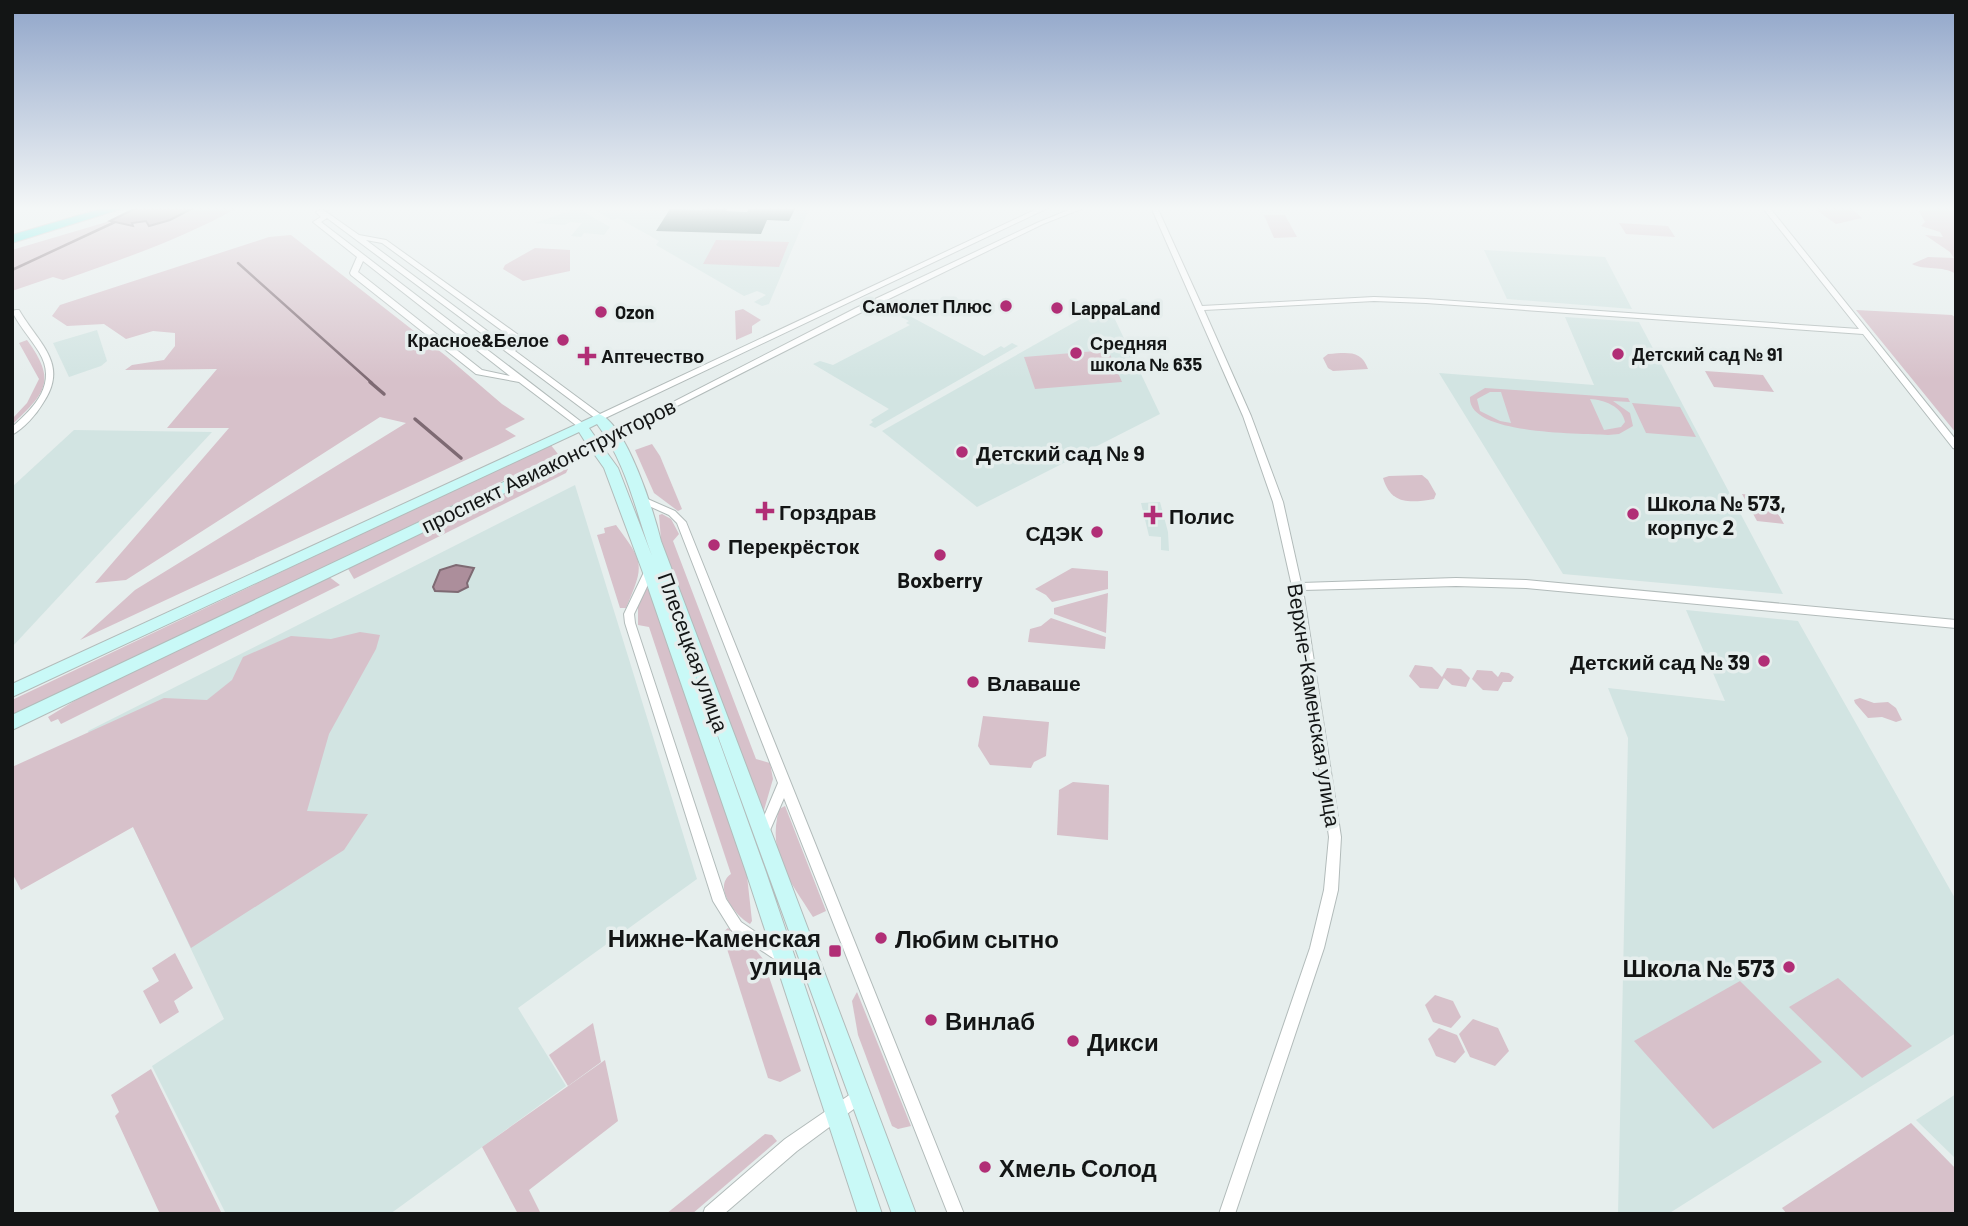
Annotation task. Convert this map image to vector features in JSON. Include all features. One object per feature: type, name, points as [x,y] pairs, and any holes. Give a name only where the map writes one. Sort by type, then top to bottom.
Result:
[{"type":"street","points":[[358,264],[354,273],[479,372],[522,381]]},
{"type":"street","name":"Плесецкая улица","points":[[370,264],[581,426],[611,468],[650,570],[756,872],[870,1214]]},
{"type":"street","name":"Плесецкая улица","points":[[392,264],[598,418],[613,435],[635,476],[654,541],[904,1214]]},
{"type":"street","points":[[416,264],[521,341],[510,352]]},
{"type":"street","name":"проспект Авиаконструкторов","points":[[12,691],[925,264]]},
{"type":"street","name":"проспект Авиаконструкторов","points":[[12,723],[613,435],[955,264]]},
{"type":"street","name":"Верхне-Каменская улица","points":[[1179,264],[1267,469],[1298,587],[1328,774],[1335,837],[1334,865],[1317,948],[1227,1214]]},
{"type":"street","points":[[1811,264],[1956,446]]},
{"type":"street","points":[[1198,308],[1374,299],[1412,300],[1865,332]]},
{"type":"street","points":[[12,432],[36,408],[51,382],[51,363],[14,312]]},
{"type":"street","points":[[643,500],[672,513],[681,522],[956,1214]]},
{"type":"street","points":[[650,570],[629,614],[630,623],[720,901],[736,926],[783,959]]},
{"type":"street","points":[[1298,587],[1456,582],[1533,584],[1956,624]]},
{"type":"street","points":[[762,836],[784,783]]},
{"type":"street","points":[[711,1214],[834,1112],[861,1095]]},
{"type":"shaded area","points":[[12,264],[108,264],[63,280],[53,277],[12,291]]},
{"type":"shaded area","points":[[185,264],[328,264],[446,356],[502,404],[525,419],[505,429],[516,436],[498,445],[80,640],[135,590],[406,423],[380,417],[126,580],[95,583],[229,428],[167,428],[217,369],[125,370],[132,365],[164,360],[175,346],[175,333],[153,331],[126,339],[104,324],[67,326],[52,316],[60,305]]},
{"type":"shaded area","points":[[570,264],[570,271],[523,281],[503,269],[505,265]]},
{"type":"shaded area","points":[[689,264],[786,264],[769,304],[762,306],[754,302],[766,295],[757,291],[744,296]]},
{"type":"shaded area","points":[[708,264],[780,264],[779,267]]},
{"type":"shaded area","points":[[1491,264],[1609,264],[1632,309],[1507,299]]},
{"type":"shaded area","points":[[1913,264],[1956,264],[1956,274],[1951,271]]},
{"type":"shaded area","points":[[743,309],[761,320],[752,326],[752,333],[736,340],[735,311]]},
{"type":"shaded area","name":"Средняя школа № 635","points":[[1098,309],[1111,311],[1160,414],[977,507],[882,431]]},
{"type":"shaded area","points":[[1856,310],[1952,315],[1956,318],[1956,433]]},
{"type":"shaded area","points":[[906,314],[984,356],[1001,346],[1004,348],[1012,343],[1018,346],[875,428],[869,425],[873,422],[871,420],[889,409],[813,364],[820,361],[833,365],[910,325],[906,323],[909,321],[901,317]]},
{"type":"shaded area","name":"Школа № 573, корпус 2","points":[[1565,317],[1639,322],[1783,594],[1563,574],[1439,373],[1594,385]]},
{"type":"shaded area","points":[[97,330],[107,361],[101,366],[69,377],[53,343]]},
{"type":"shaded area","points":[[27,340],[42,366],[44,386],[33,404],[12,425],[12,419],[27,403],[39,379],[19,343]]},
{"type":"shaded area","points":[[1108,350],[1122,382],[1035,389],[1024,357]]},
{"type":"shaded area","points":[[1328,354],[1357,355],[1368,369],[1333,371],[1328,368],[1323,358]]},
{"type":"shaded area","points":[[1705,371],[1763,375],[1774,392],[1714,387]]},
{"type":"shaded area","points":[[1485,388],[1628,398],[1630,402],[1613,401],[1630,413],[1633,426],[1619,434],[1608,435],[1527,430],[1486,419],[1474,409],[1470,397]],"holes":[[[1490,392],[1501,392],[1511,423],[1500,421],[1480,411],[1477,399]],[[1590,399],[1612,405],[1620,412],[1625,422],[1621,427],[1604,430]]]},
{"type":"shaded area","points":[[1632,403],[1680,407],[1696,437],[1646,433]]},
{"type":"shaded area","points":[[74,430],[212,432],[12,647],[12,487]]},
{"type":"shaded area","points":[[550,444],[558,454],[12,719],[12,700]]},
{"type":"shaded area","points":[[652,444],[660,456],[682,509],[678,511],[654,493],[635,450]]},
{"type":"shaded area","points":[[565,464],[568,469],[566,473],[354,579],[347,567]]},
{"type":"shaded area","points":[[1422,475],[1436,494],[1434,499],[1409,501],[1396,498],[1383,478],[1389,476]]},
{"type":"shaded area","points":[[575,485],[697,879],[518,1008],[566,1086],[390,1214],[226,1214],[152,1066],[224,1019],[88,731]]},
{"type":"shaded area","points":[[1742,494],[1768,496],[1784,524],[1757,521]]},
{"type":"shaded area","name":"Полис","points":[[1160,502],[1168,532],[1169,551],[1161,550],[1161,537],[1149,536],[1141,503]]},
{"type":"shaded area","points":[[659,515],[671,519],[679,534],[673,541],[756,759],[770,763],[773,779],[764,810],[761,809],[661,540]]},
{"type":"shaded area","points":[[616,525],[639,564],[639,572],[626,608],[620,608],[597,535],[605,533],[604,528]]},
{"type":"shaded area","points":[[456,565],[474,568],[467,583],[468,587],[458,592],[435,591],[433,587],[440,570]]},
{"type":"shaded area","points":[[1072,568],[1108,571],[1108,589],[1052,602],[1035,589]]},
{"type":"shaded area","points":[[328,576],[340,585],[61,724],[58,719],[51,722],[48,717],[89,692]]},
{"type":"shaded area","points":[[646,589],[649,589],[746,867],[752,921],[750,924],[738,915],[725,893],[724,886],[731,874],[649,627],[638,625],[638,606]]},
{"type":"shaded area","points":[[1108,593],[1106,633],[1054,614],[1054,608]]},
{"type":"shaded area","name":"Школа № 573","points":[[1686,610],[1798,621],[1956,900],[1956,1033],[1668,1214],[1618,1214],[1628,738],[1608,688],[1725,701]]},
{"type":"shaded area","points":[[1051,618],[1106,637],[1105,649],[1028,642],[1030,629],[1041,626]]},
{"type":"shaded area","points":[[360,632],[380,635],[376,649],[329,734],[307,811],[368,814],[344,850],[191,948],[133,827],[21,890],[12,873],[12,767],[164,698],[207,700],[232,680],[243,657],[291,636],[331,639]]},
{"type":"shaded area","points":[[1415,665],[1432,667],[1442,677],[1447,668],[1461,669],[1470,678],[1466,687],[1452,685],[1444,678],[1438,689],[1420,688],[1409,676]]},
{"type":"shaded area","points":[[1477,670],[1492,671],[1498,677],[1501,672],[1509,673],[1514,677],[1511,682],[1503,682],[1498,691],[1483,690],[1472,679]]},
{"type":"shaded area","points":[[1860,698],[1874,703],[1888,702],[1896,708],[1902,720],[1896,722],[1882,717],[1868,718],[1855,703],[1854,700]]},
{"type":"shaded area","points":[[983,716],[1049,722],[1046,756],[1034,762],[1031,768],[990,765],[978,746]]},
{"type":"shaded area","points":[[1073,782],[1109,785],[1108,840],[1057,835],[1059,790]]},
{"type":"shaded area","points":[[785,806],[826,911],[813,917],[789,879],[778,854],[776,825],[779,809]]},
{"type":"shaded area","points":[[728,928],[754,948],[763,959],[801,1071],[780,1082],[768,1078],[722,933]]},
{"type":"shaded area","points":[[175,953],[193,988],[174,1001],[179,1012],[160,1024],[143,991],[159,981],[152,968]]},
{"type":"shaded area","points":[[1838,978],[1912,1046],[1862,1078],[1789,1007]]},
{"type":"shaded area","points":[[1740,981],[1822,1062],[1713,1129],[1634,1041]]},
{"type":"shaded area","points":[[857,992],[911,1126],[898,1129],[892,1126],[858,1035],[852,1001]]},
{"type":"shaded area","points":[[1435,995],[1453,1001],[1461,1017],[1451,1028],[1433,1022],[1425,1005]]},
{"type":"shaded area","points":[[1473,1019],[1498,1028],[1509,1051],[1495,1066],[1470,1057],[1459,1034]]},
{"type":"shaded area","points":[[593,1023],[601,1062],[568,1086],[549,1055]]},
{"type":"shaded area","points":[[1439,1028],[1457,1035],[1465,1052],[1455,1063],[1436,1056],[1428,1039]]},
{"type":"shaded area","points":[[605,1060],[618,1121],[529,1190],[541,1214],[518,1214],[482,1147]]},
{"type":"shaded area","points":[[151,1069],[222,1214],[160,1214],[115,1116],[119,1112],[111,1095]]},
{"type":"shaded area","points":[[1956,1094],[1956,1159],[1916,1120]]},
{"type":"shaded area","points":[[1911,1123],[1956,1169],[1956,1214],[1787,1214],[1782,1208]]},
{"type":"shaded area","points":[[765,1134],[772,1135],[777,1141],[692,1214],[666,1214]]},
{"type":"waterway","points":[[12,270],[24,264]]},
{"type":"waterway","points":[[239,264],[372,383]]},
{"type":"waterway","points":[[370,382],[384,394]]},
{"type":"waterway","points":[[415,419],[461,458]]},
{"type":"place","name":"Самолет Плюс","points":[[1006,306]]},
{"type":"place","name":"LappaLand","points":[[1057,308]]},
{"type":"place","name":"Ozon","points":[[601,312]]},
{"type":"place","name":"Красное&Белое","points":[[563,340]]},
{"type":"place","name":"Средняя школа № 635","points":[[1076,353]]},
{"type":"place","name":"Детский сад № 91","points":[[1618,354]]},
{"type":"place","name":"Аптечество","points":[[587,356]]},
{"type":"place","name":"Детский сад № 9","points":[[962,452]]},
{"type":"place","name":"Горздрав","points":[[765,511]]},
{"type":"place","name":"Школа № 573, корпус 2","points":[[1633,514]]},
{"type":"place","name":"Полис","points":[[1153,515]]},
{"type":"place","name":"СДЭК","points":[[1097,532]]},
{"type":"place","name":"Перекрёсток","points":[[714,545]]},
{"type":"place","name":"Boxberry","points":[[940,555]]},
{"type":"place","name":"Детский сад № 39","points":[[1764,661]]},
{"type":"place","name":"Влаваше","points":[[973,682]]},
{"type":"place","name":"Любим сытно","points":[[881,938]]},
{"type":"place","name":"Нижне-Каменская улица","points":[[835,951]]},
{"type":"place","name":"Школа № 573","points":[[1789,967]]},
{"type":"place","name":"Винлаб","points":[[931,1020]]},
{"type":"place","name":"Дикси","points":[[1073,1041]]},
{"type":"place","name":"Хмель Солод","points":[[985,1167]]}]
